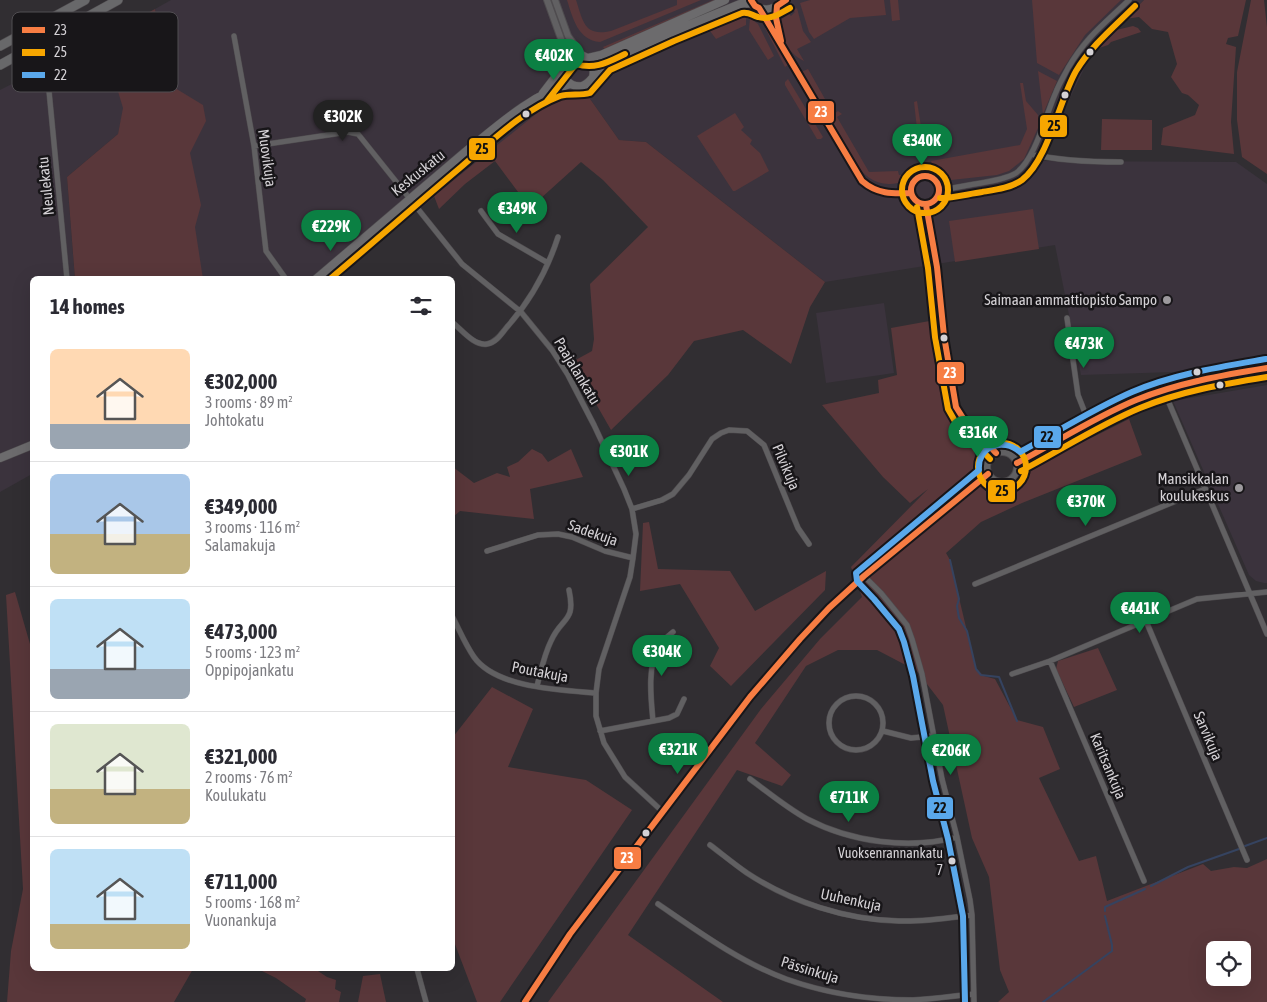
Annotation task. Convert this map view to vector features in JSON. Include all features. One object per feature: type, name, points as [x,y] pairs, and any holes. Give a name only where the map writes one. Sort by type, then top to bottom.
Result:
[{"type":"highway","points":[[63,12],[85,0]]},
{"type":"highway","points":[[96,12],[118,0]]},
{"type":"highway","points":[[0,46],[12,40]]},
{"type":"highway","points":[[0,65],[12,58]]},
{"type":"main road","points":[[725,0],[601,54],[572,56],[564,66],[564,77],[570,84],[575,86],[586,85],[606,63],[670,33],[740,4],[752,1],[760,8],[768,10],[782,2]]},
{"type":"main road","points":[[585,56],[594,66],[593,77]]},
{"type":"main road","name":"Keskuskatu","points":[[319,276],[484,137],[542,94],[564,66]]},
{"type":"main road","name":"Keskuskatu","points":[[542,94],[570,84]]},
{"type":"main road","points":[[0,458],[30,446]]},
{"type":"street","points":[[547,0],[564,47],[564,66]]},
{"type":"street","points":[[555,0],[572,44],[585,56]]},
{"type":"street","points":[[940,189],[1007,178],[1023,167],[1031,154],[1056,92],[1069,67],[1084,44],[1124,0]]},
{"type":"street","points":[[1118,8],[1129,0]]},
{"type":"street","points":[[782,2],[776,18],[782,46]]},
{"type":"street","points":[[760,8],[862,181],[867,186],[883,193],[911,193]]},
{"type":"street","name":"Muovikuja","points":[[234,36],[254,146],[266,251],[284,276]]},
{"type":"street","name":"Neulekatu","points":[[48,92],[67,276]]},
{"type":"street","name":"Paajalankatu","points":[[254,146],[348,132],[358,134],[462,264],[521,312],[552,350],[568,375],[594,425],[632,509],[636,534],[634,558],[627,585],[599,670],[596,716],[604,743],[625,777],[663,812]]},
{"type":"street","points":[[1031,154],[1048,158],[1121,162]]},
{"type":"street","points":[[923,176],[934,178],[940,189],[937,199],[926,205],[916,202],[911,193],[913,182],[923,176]]},
{"type":"street","points":[[926,205],[935,253],[944,336],[956,407],[963,418],[996,453]]},
{"type":"street","points":[[481,211],[498,234],[548,264]]},
{"type":"street","points":[[455,325],[477,343],[488,344],[497,339],[521,312],[534,292],[548,264],[558,237]]},
{"type":"street","points":[[1067,318],[1078,395],[1090,423]]},
{"type":"street","points":[[1017,464],[1090,423],[1137,400],[1207,378],[1267,368]]},
{"type":"street","points":[[1164,391],[1267,634]]},
{"type":"street","name":"Pilvikuja","points":[[632,509],[662,500],[673,494],[689,475],[712,439],[729,430],[747,431],[764,445],[798,528],[809,544]]},
{"type":"street","points":[[996,453],[1009,453],[1017,464],[1016,474],[1010,481],[1000,483],[988,474],[989,460],[996,453]]},
{"type":"street","points":[[525,1002],[570,934],[750,697],[806,632],[864,576],[988,474]]},
{"type":"street","points":[[975,584],[1205,489]]},
{"type":"street","name":"Sadekuja","points":[[487,551],[538,535],[558,534],[572,537],[605,551],[634,558]]},
{"type":"street","points":[[864,576],[881,593],[906,625],[922,674],[933,736],[957,837],[972,915],[974,1002]]},
{"type":"street","points":[[538,686],[550,642],[558,627],[569,618],[572,604],[569,590]]},
{"type":"street","points":[[1012,674],[1050,661],[1197,600],[1267,592]]},
{"type":"street","name":"Sarvikuja","points":[[1146,621],[1247,860]]},
{"type":"street","name":"Poutakuja","points":[[455,622],[474,657],[484,667],[508,680],[538,686],[596,693]]},
{"type":"street","points":[[653,721],[650,696],[652,669],[658,647],[673,632]]},
{"type":"street","name":"Karitsankuja","points":[[1050,661],[1144,881]]},
{"type":"street","points":[[851,696],[869,698],[881,712],[884,720],[883,731],[870,746],[860,750],[850,749],[842,746],[830,731],[831,713],[835,705],[842,699],[851,696]]},
{"type":"street","points":[[600,731],[669,718],[677,714],[684,699]]},
{"type":"street","points":[[883,731],[912,738],[933,736]]},
{"type":"street","points":[[750,779],[809,820],[860,838],[915,844],[957,837]]},
{"type":"street","name":"Uuhenkuja","points":[[710,845],[748,873],[790,896],[830,911],[901,921],[934,920],[972,915]]},
{"type":"street","name":"Pässinkuja","points":[[658,904],[717,944],[786,979],[856,996],[896,999],[936,998],[973,994]]},
{"type":"street","points":[[418,971],[426,1002]]},
{"type":"shaded area","points":[[171,0],[1144,0],[1108,32],[1093,50],[1040,161],[1236,162],[1267,184],[1267,355],[1174,372],[1081,375],[1055,245],[825,282],[646,142],[619,140],[588,96],[562,93],[338,276],[201,276],[169,92],[178,92],[178,12],[156,12],[155,9]]},
{"type":"shaded area","points":[[567,0],[576,0],[586,26],[595,32],[602,32],[611,31],[677,5],[677,0],[701,0],[600,42],[581,33],[574,21]]},
{"type":"shaded area","points":[[713,0],[719,0],[605,50],[603,47]]},
{"type":"shaded area","points":[[810,0],[884,0],[886,15],[850,18],[814,39],[809,32],[800,3]]},
{"type":"shaded area","points":[[890,0],[898,0],[900,20],[892,21]]},
{"type":"shaded area","points":[[1032,0],[1121,0],[1085,35],[1059,75],[1037,63]]},
{"type":"shaded area","points":[[1144,0],[1246,0],[1238,36],[1228,38],[1226,44],[1236,47],[1231,122],[1234,154],[1161,145],[1163,128],[1195,115],[1199,105],[1188,95],[1182,93],[1171,77],[1177,64],[1168,32],[1152,29],[1139,17],[1125,19]]},
{"type":"shaded area","points":[[1251,0],[1264,0],[1267,27],[1267,174],[1242,157],[1237,120],[1237,72]]},
{"type":"shaded area","points":[[797,8],[803,31],[811,42],[797,49],[804,61],[789,49],[779,21],[789,14],[791,16],[795,12],[793,10]]},
{"type":"shaded area","points":[[746,16],[746,25],[716,39],[710,31],[711,24]]},
{"type":"shaded area","points":[[750,18],[758,24],[774,56],[768,60],[749,30]]},
{"type":"shaded area","points":[[1133,26],[1141,32],[1093,50],[1108,32]]},
{"type":"shaded area","points":[[768,27],[788,65],[785,67],[765,28]]},
{"type":"shaded area","points":[[808,69],[825,99],[818,102],[801,72]]},
{"type":"shaded area","points":[[1038,71],[1057,81],[1043,114]]},
{"type":"shaded area","points":[[788,79],[823,137],[821,139],[817,139],[785,85]]},
{"type":"shaded area","points":[[1020,83],[1023,83],[1026,101],[1038,115],[1038,128],[1024,159],[1009,171],[997,175],[951,180],[950,177],[940,174],[935,170],[931,161],[1020,145],[1027,129]]},
{"type":"shaded area","points":[[12,84],[12,92],[119,92],[124,108],[118,134],[67,177],[75,276],[30,276],[30,475],[0,492],[0,90]]},
{"type":"shaded area","points":[[178,90],[203,105],[206,121],[190,153],[201,205],[195,227],[203,276],[75,276],[67,177],[118,134],[123,108],[118,92],[178,92]]},
{"type":"shaded area","points":[[562,93],[588,96],[619,140],[646,142],[825,282],[810,307],[791,364],[743,330],[694,341],[668,375],[611,430],[572,362],[592,351],[594,339],[590,284],[648,227],[603,180],[581,162],[530,208],[495,161],[465,184],[439,209],[434,196]]},
{"type":"shaded area","points":[[917,101],[924,146],[919,147],[914,102]]},
{"type":"shaded area","points":[[838,111],[842,114],[837,117],[869,172],[898,171],[899,175],[907,175],[908,167],[915,166],[914,174],[903,181],[890,184],[879,183],[861,171],[847,152],[830,122],[830,117]]},
{"type":"shaded area","points":[[735,113],[744,127],[741,130],[752,140],[750,144],[760,153],[769,171],[733,191],[697,136]]},
{"type":"shaded area","points":[[1102,119],[1152,120],[1152,150],[1101,150]]},
{"type":"shaded area","points":[[1033,209],[1039,249],[955,262],[949,221]]},
{"type":"shaded area","points":[[884,303],[894,373],[826,383],[816,313]]},
{"type":"shaded area","points":[[935,320],[955,418],[971,436],[977,466],[1015,497],[1009,491],[1025,484],[1031,468],[1129,419],[1142,455],[1022,503],[981,522],[946,553],[950,560],[976,669],[984,676],[995,679],[1017,720],[1043,727],[1060,769],[1039,778],[1079,861],[1096,856],[1107,901],[1203,864],[1211,871],[1234,867],[1247,868],[1267,859],[1267,1002],[998,1002],[1009,992],[1000,970],[989,877],[972,838],[943,705],[917,671],[877,650],[838,650],[806,666],[755,743],[791,775],[782,786],[737,770],[628,935],[723,1002],[548,1002],[761,709],[820,639],[862,597],[851,567],[928,489],[910,503],[883,477],[822,405],[879,393],[878,380],[897,375],[891,328]]},
{"type":"shaded area","name":"Mansikkalan koulukeskus","points":[[1267,385],[1267,583],[1264,583],[1256,581],[1249,575],[1173,401]]},
{"type":"shaded area","points":[[532,449],[542,454],[548,462],[571,449],[583,477],[530,489],[534,519],[460,511],[455,515],[455,469],[474,483],[497,473],[510,477],[507,467],[518,462]]},
{"type":"shaded area","points":[[649,522],[658,569],[730,571],[755,611],[826,571],[825,590],[731,686],[710,666],[719,648],[680,584],[640,591],[643,523]]},
{"type":"shaded area","points":[[15,592],[30,644],[30,971],[192,971],[174,1002],[7,1002],[11,951],[23,889],[6,595]]},
{"type":"shaded area","points":[[1098,648],[1117,690],[1074,707],[1056,669],[1058,661]]},
{"type":"shaded area","points":[[492,687],[533,709],[508,767],[586,780],[632,810],[500,1002],[477,1002],[455,944],[455,734]]},
{"type":"shaded area","points":[[262,971],[318,971],[336,980],[335,989],[341,992],[339,1002],[305,1002],[306,999],[276,978]]},
{"type":"shaded area","points":[[380,974],[386,1002],[358,1002],[363,976]]},
{"type":"waterway","points":[[950,560],[959,599],[957,606],[959,618],[967,631],[976,669],[981,675],[999,677],[1017,721]]},
{"type":"waterway","points":[[1245,846],[1267,838]]},
{"type":"waterway","points":[[1151,886],[1188,867],[1239,849]]},
{"type":"waterway","points":[[1105,911],[1105,907],[1145,889]]},
{"type":"waterway","points":[[1043,1002],[1112,951],[1105,916]]},
{"type":"transit line","name":"23","points":[[751,0],[759,8],[767,21],[862,181],[879,191],[911,193]]},
{"type":"transit line","name":"23","points":[[781,41],[776,18],[777,6],[786,0]]},
{"type":"transit line","name":"25","points":[[940,198],[956,197],[997,189],[1013,185],[1022,180],[1031,171],[1046,145],[1076,71],[1096,45],[1135,6]]},
{"type":"transit line","name":"25","points":[[334,276],[496,137],[533,109],[560,96],[590,93],[610,70],[742,13],[767,18],[790,8]]},
{"type":"transit line","name":"25","points":[[547,101],[576,64],[595,66],[625,54]]},
{"type":"transit line","name":"25","points":[[920,167],[930,167],[944,177],[948,190],[944,203],[938,209],[930,213],[920,213],[906,203],[902,195],[902,185],[912,171],[920,167]]},
{"type":"transit line","name":"23","points":[[925,176],[935,180],[939,190],[935,200],[925,204],[915,200],[911,190],[915,180],[925,176]]},
{"type":"transit line","name":"23","points":[[926,205],[937,267],[944,336],[956,407],[963,418],[996,453]]},
{"type":"transit line","name":"25","points":[[917,207],[928,268],[935,337],[948,409],[956,423],[990,459]]},
{"type":"transit line","name":"22","points":[[965,1002],[963,916],[948,839],[933,781],[913,676],[899,629],[857,581],[856,573],[979,470],[979,462],[982,455],[992,446],[1006,445],[1020,452],[1132,392],[1164,380],[1266,359]]},
{"type":"transit line","name":"23","points":[[1017,463],[1091,422],[1136,400],[1184,384],[1267,368]]},
{"type":"transit line","name":"25","points":[[1021,471],[1110,422],[1155,402],[1203,389],[1267,377]]},
{"type":"transit line","name":"25","points":[[997,443],[1007,443],[1019,450],[1026,462],[1026,467],[1026,472],[1019,484],[1007,491],[997,491],[989,487],[982,480],[978,472],[978,462],[982,454],[989,447],[997,443]]},
{"type":"transit line","name":"23","points":[[525,1002],[570,934],[750,697],[800,639],[829,608],[864,576],[988,474]]},
{"type":"place","name":"Saimaan ammattiopisto Sampo","points":[[1167,300]]},
{"type":"place","name":"Mansikkalan koulukeskus","points":[[1239,488]]},
{"type":"place","name":"Vuoksenrannankatu 7","points":[[952,861]]}]
